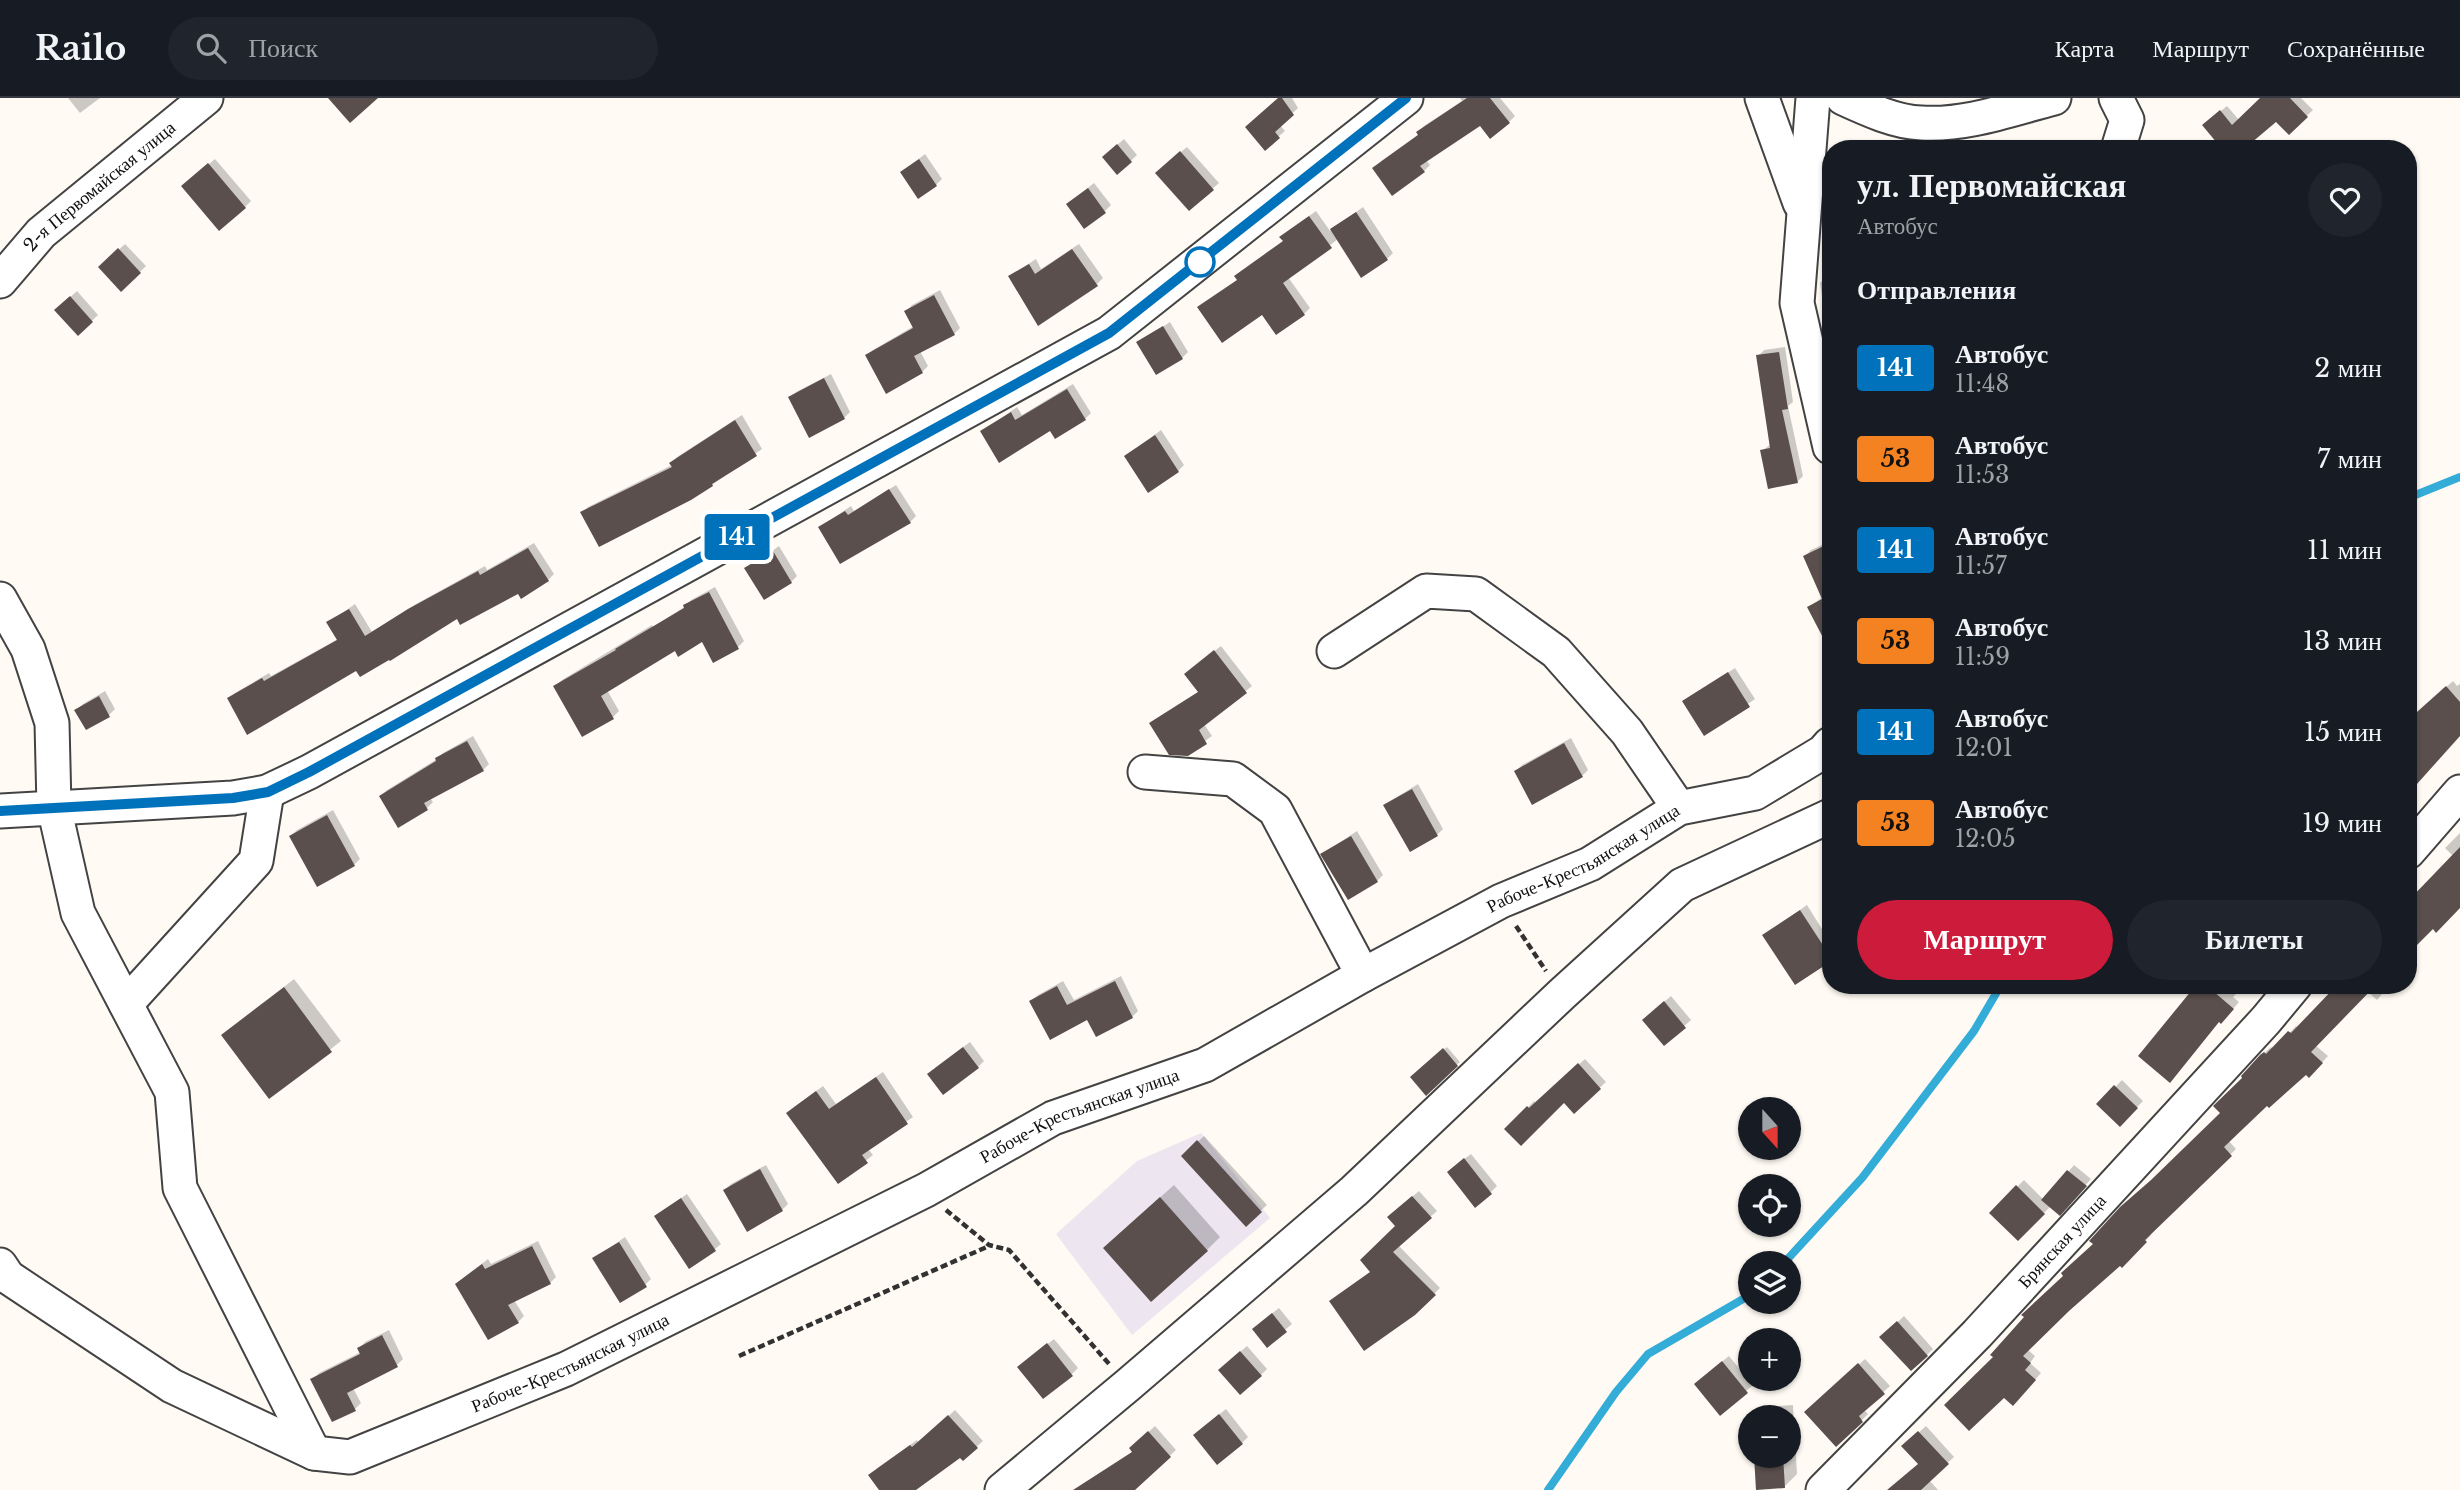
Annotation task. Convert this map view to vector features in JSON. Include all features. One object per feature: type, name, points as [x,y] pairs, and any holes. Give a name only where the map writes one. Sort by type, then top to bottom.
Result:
[{"type":"street","name":"2-я Первомайская улица","points":[[0,281],[41,233],[206,98]]},
{"type":"street","points":[[0,811],[233,798],[268,792],[321,766],[1109,333],[1406,98]]},
{"type":"street","points":[[1762,98],[1804,215]]},
{"type":"street","points":[[1813,98],[1797,303],[1822,412]]},
{"type":"street","points":[[1843,98],[1869,111],[1918,123],[1956,122],[2054,98]]},
{"type":"street","points":[[2116,98],[2127,120],[2121,140]]},
{"type":"street","points":[[1334,651],[1426,592],[1476,594],[1556,652],[1627,732],[1679,808]]},
{"type":"street","points":[[0,600],[28,649],[51,723],[54,807],[78,913],[172,1092],[180,1188],[314,1453]]},
{"type":"street","name":"Рабоче-Крестьянская улица","points":[[0,1265],[8,1277],[173,1386],[314,1453],[350,1457],[566,1369],[926,1190],[1054,1118],[1205,1065],[1363,975],[1501,901],[1590,864],[1679,808],[1755,793],[1822,753]]},
{"type":"street","points":[[1145,772],[1233,779],[1275,810],[1363,975]]},
{"type":"street","points":[[126,1004],[256,861],[268,792]]},
{"type":"street","points":[[2417,842],[2460,792]]},
{"type":"street","points":[[1002,1490],[1354,1191],[1562,994],[1682,886],[1822,820]]},
{"type":"street","name":"Брянская улица","points":[[1823,1490],[1978,1334],[2288,994]]},
{"type":"path","points":[[1501,901],[1562,994]]},
{"type":"path","points":[[926,1190],[956,1221],[989,1245],[1009,1250],[1128,1385]]},
{"type":"path","points":[[739,1356],[989,1245]]},
{"type":"shaded area","points":[[1201,1133],[1270,1218],[1132,1335],[1056,1234],[1137,1161]]},
{"type":"building","points":[[328,98],[378,98],[350,123]]},
{"type":"building","points":[[1278,98],[1282,98],[1294,115],[1275,132],[1280,138],[1265,151],[1245,127]]},
{"type":"building","points":[[1467,98],[1490,98],[1510,123],[1490,139],[1480,126],[1420,166],[1425,172],[1392,196],[1372,168],[1418,135],[1416,132]]},
{"type":"building","points":[[2260,98],[2290,98],[2308,117],[2289,135],[2276,122],[2255,140],[2214,140],[2202,125],[2220,110],[2232,125]]},
{"type":"building","points":[[1117,144],[1132,162],[1117,175],[1102,157]]},
{"type":"building","points":[[1180,151],[1214,190],[1189,211],[1155,173]]},
{"type":"building","points":[[919,159],[937,186],[918,199],[900,172]]},
{"type":"building","points":[[208,163],[246,208],[219,231],[181,186]]},
{"type":"building","points":[[1088,188],[1106,213],[1084,229],[1066,204]]},
{"type":"building","points":[[1356,212],[1388,260],[1361,278],[1330,229]]},
{"type":"building","points":[[1309,216],[1332,248],[1283,283],[1305,315],[1276,335],[1262,315],[1222,343],[1197,307],[1237,280],[1234,276],[1283,241],[1279,237]]},
{"type":"building","points":[[118,248],[141,273],[121,292],[98,267]]},
{"type":"building","points":[[1072,249],[1098,286],[1038,326],[1008,276],[1029,264],[1035,274]]},
{"type":"building","points":[[934,295],[955,335],[914,356],[923,373],[886,394],[865,355],[913,328],[904,311]]},
{"type":"building","points":[[70,296],[93,322],[78,336],[54,310]]},
{"type":"building","points":[[1163,326],[1183,359],[1156,375],[1136,342]]},
{"type":"building","points":[[1779,352],[1788,409],[1782,410],[1798,483],[1768,489],[1760,450],[1770,448],[1756,355]]},
{"type":"building","points":[[824,378],[845,419],[809,438],[788,397]]},
{"type":"building","points":[[1067,389],[1086,420],[1055,439],[1050,431],[999,463],[980,431],[1011,412],[1015,420]]},
{"type":"building","points":[[735,420],[757,456],[691,500],[599,547],[580,512],[672,467],[669,463]]},
{"type":"building","points":[[1155,435],[1179,472],[1148,493],[1124,456]]},
{"type":"building","points":[[889,489],[911,523],[840,564],[818,527],[845,511],[848,515]]},
{"type":"building","points":[[1822,547],[1822,599],[1803,556]]},
{"type":"building","points":[[528,548],[549,581],[521,599],[518,594],[460,625],[457,619],[390,661],[360,677],[356,671],[247,735],[227,698],[262,678],[264,681],[337,640],[326,622],[349,609],[365,636],[478,571],[480,575]]},
{"type":"building","points":[[773,551],[792,583],[764,600],[744,568]]},
{"type":"building","points":[[709,592],[739,649],[713,663],[702,642],[678,657],[675,651],[601,696],[614,719],[582,737],[553,686],[684,608],[683,605]]},
{"type":"building","points":[[1822,599],[1822,636],[1807,607]]},
{"type":"building","points":[[1214,650],[1247,693],[1199,730],[1207,744],[1188,756],[1169,755],[1149,723],[1198,692],[1184,674]]},
{"type":"building","points":[[1728,672],[1750,707],[1704,736],[1682,701]]},
{"type":"building","points":[[2446,686],[2460,702],[2460,736],[2417,784],[2417,712]]},
{"type":"building","points":[[99,696],[110,717],[86,730],[74,710]]},
{"type":"building","points":[[467,741],[484,771],[424,803],[428,810],[398,828],[379,796],[436,761],[435,758]]},
{"type":"building","points":[[1564,743],[1583,777],[1532,805],[1514,771]]},
{"type":"building","points":[[1412,789],[1438,836],[1410,852],[1383,805]]},
{"type":"building","points":[[327,815],[355,866],[317,887],[289,836]]},
{"type":"building","points":[[1351,836],[1378,882],[1348,900],[1320,854]]},
{"type":"building","points":[[2460,847],[2460,908],[2436,933],[2433,929],[2417,945],[2417,892]]},
{"type":"building","points":[[1800,910],[1822,944],[1822,967],[1795,985],[1762,935]]},
{"type":"building","points":[[1115,981],[1133,1018],[1096,1037],[1087,1020],[1050,1040],[1029,1001],[1057,986],[1067,1005]]},
{"type":"building","points":[[284,987],[332,1052],[269,1099],[221,1035]]},
{"type":"building","points":[[2189,994],[2216,994],[2234,1009],[2221,1024],[2219,1022],[2170,1083],[2138,1056]]},
{"type":"building","points":[[2328,994],[2367,994],[2311,1052],[2323,1063],[2309,1078],[2306,1075],[2269,1108],[2267,1106],[2224,1147],[2232,1156],[2145,1240],[2147,1242],[2122,1268],[2120,1266],[2069,1311],[2023,1356],[2031,1363],[2025,1370],[2036,1380],[2013,1406],[2004,1398],[1969,1431],[1944,1405],[1993,1357],[1990,1355],[2024,1317],[2021,1315],[2093,1244],[2089,1241],[2120,1207],[2220,1113],[2213,1106],[2242,1078],[2260,1055],[2264,1052],[2266,1054],[2288,1031],[2291,1033]]},
{"type":"building","points":[[1664,1001],[1686,1028],[1664,1046],[1642,1020]]},
{"type":"building","points":[[963,1047],[979,1068],[943,1095],[927,1074]]},
{"type":"building","points":[[1443,1048],[1458,1066],[1426,1096],[1410,1077]]},
{"type":"building","points":[[1578,1063],[1601,1089],[1574,1114],[1564,1103],[1521,1146],[1504,1129]]},
{"type":"building","points":[[876,1077],[908,1124],[862,1155],[868,1163],[838,1184],[786,1113],[816,1091],[829,1109]]},
{"type":"building","points":[[2114,1085],[2138,1108],[2120,1127],[2096,1104]]},
{"type":"building","points":[[1197,1140],[1262,1212],[1246,1227],[1181,1156]]},
{"type":"building","points":[[1464,1158],[1492,1194],[1475,1208],[1447,1172]]},
{"type":"building","points":[[760,1169],[783,1211],[747,1232],[723,1190]]},
{"type":"building","points":[[2067,1170],[2087,1186],[2060,1216],[2041,1200]]},
{"type":"building","points":[[2016,1185],[2045,1214],[2018,1241],[1989,1213]]},
{"type":"building","points":[[1412,1196],[1432,1218],[1393,1252],[1436,1295],[1415,1315],[1364,1351],[1329,1301],[1370,1272],[1360,1260],[1395,1226],[1387,1217]]},
{"type":"building","points":[[1160,1197],[1208,1251],[1151,1302],[1103,1248]]},
{"type":"building","points":[[681,1198],[716,1251],[689,1269],[654,1216]]},
{"type":"building","points":[[619,1242],[647,1287],[620,1303],[592,1258]]},
{"type":"building","points":[[532,1246],[551,1284],[508,1305],[519,1323],[488,1340],[455,1284],[482,1264],[485,1269]]},
{"type":"building","points":[[1272,1313],[1287,1332],[1267,1348],[1252,1329]]},
{"type":"building","points":[[1897,1321],[1928,1356],[1911,1371],[1879,1337]]},
{"type":"building","points":[[382,1335],[398,1367],[347,1393],[356,1411],[332,1422],[310,1379],[360,1354],[357,1348]]},
{"type":"building","points":[[1047,1343],[1073,1376],[1043,1399],[1017,1367]]},
{"type":"building","points":[[1240,1351],[1262,1376],[1240,1395],[1218,1370]]},
{"type":"building","points":[[1722,1361],[1738,1381],[1738,1391],[1748,1393],[1720,1416],[1694,1384]]},
{"type":"building","points":[[1858,1363],[1885,1394],[1859,1416],[1863,1422],[1836,1447],[1804,1412]]},
{"type":"building","points":[[1219,1414],[1243,1444],[1217,1465],[1193,1435]]},
{"type":"building","points":[[948,1415],[978,1448],[963,1461],[960,1458],[916,1490],[879,1490],[868,1475],[910,1445],[912,1447]]},
{"type":"building","points":[[1148,1431],[1171,1457],[1135,1490],[1073,1490],[1132,1452],[1129,1448]]},
{"type":"building","points":[[1918,1431],[1949,1464],[1921,1490],[1887,1490],[1918,1464],[1901,1446]]},
{"type":"building","points":[[1755,1468],[1784,1468],[1785,1488],[1756,1490]]},
{"type":"waterway","points":[[2417,494],[2460,477]]},
{"type":"waterway","points":[[1795,1251],[1862,1178],[1974,1031],[1996,994]]},
{"type":"waterway","points":[[1548,1490],[1616,1392],[1648,1354],[1738,1302]]},
{"type":"bus line","name":"141","points":[[0,811],[233,798],[268,792],[309,772],[1109,333],[1406,98]]}]
